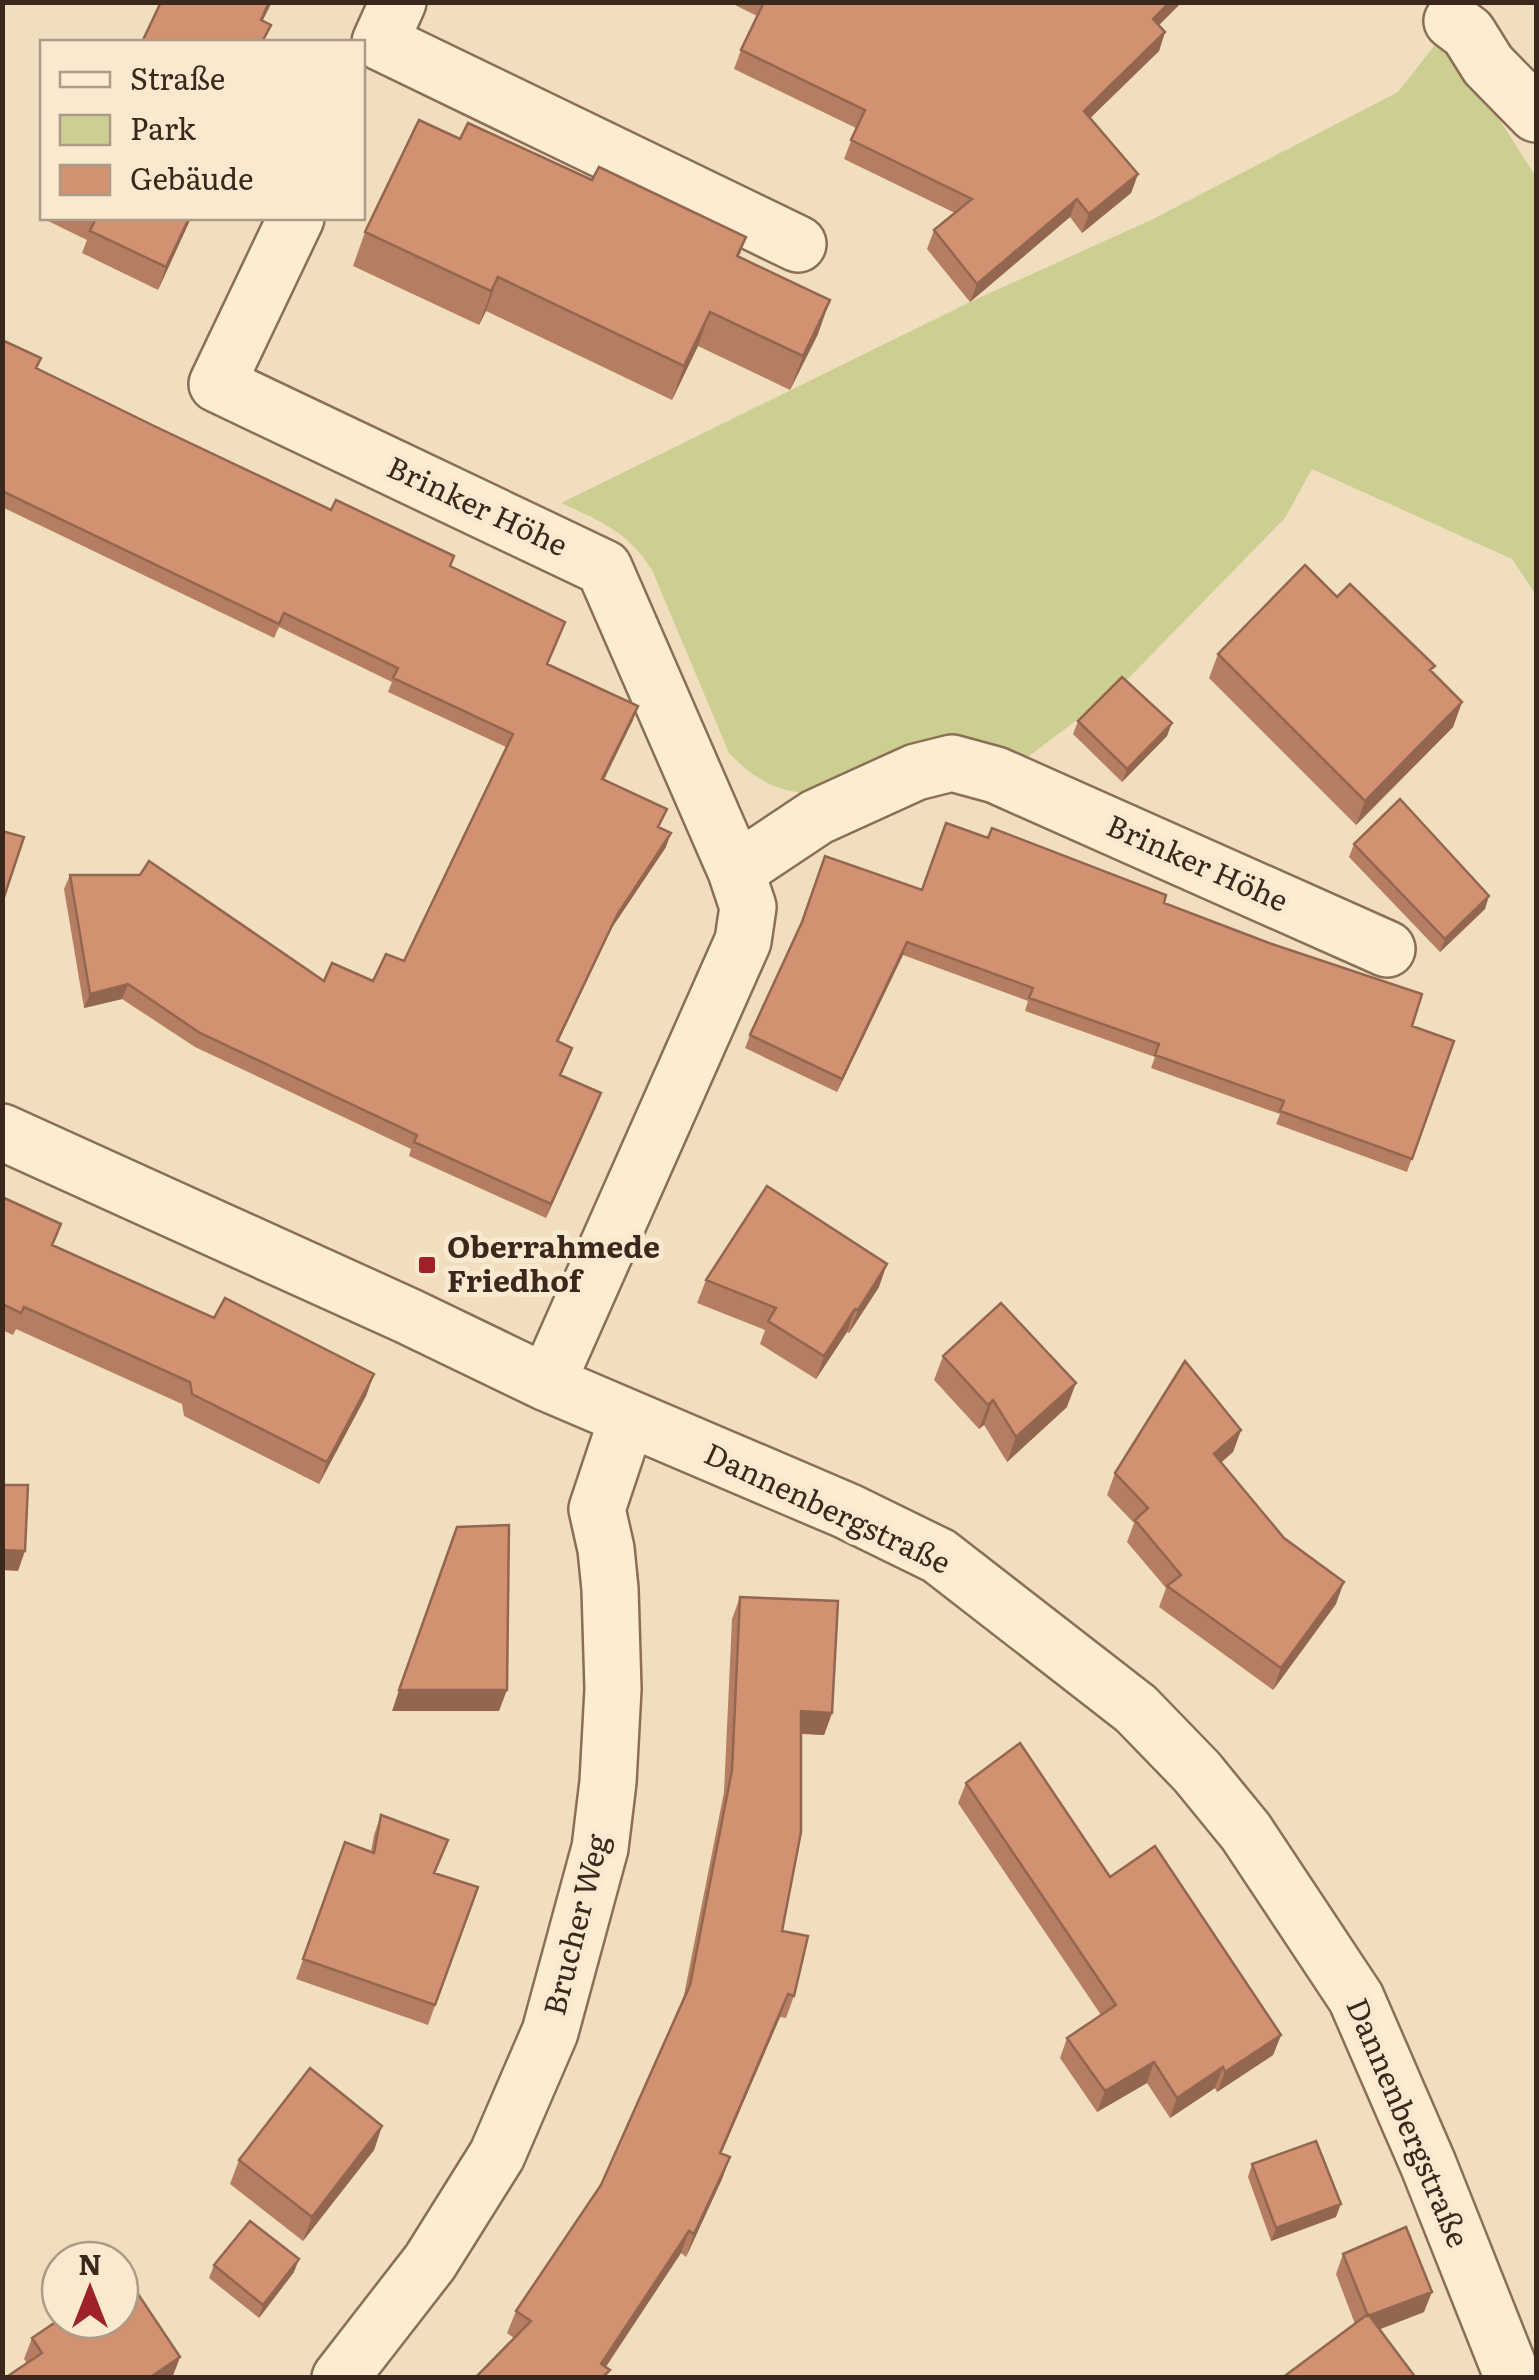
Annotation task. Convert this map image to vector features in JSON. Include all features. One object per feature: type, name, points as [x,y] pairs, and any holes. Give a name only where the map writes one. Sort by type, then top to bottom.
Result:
[{"type":"street","points":[[1452,20],[1468,33],[1488,65],[1536,114]]},
{"type":"street","points":[[380,41],[798,244]]},
{"type":"street","name":"Brinker Höhe","points":[[295,220],[216,384],[604,568],[736,871],[748,907],[742,941],[547,1383]]},
{"type":"street","name":"Brinker Höhe","points":[[736,871],[817,817],[916,772],[952,763],[996,775],[1386,949]]},
{"type":"street","name":"Dannenbergstraße","points":[[2,1132],[547,1383],[830,1504],[940,1556],[1136,1709],[1197,1772],[1246,1832],[1356,1998],[1428,2164],[1512,2378]]},
{"type":"street","name":"Brucher Weg","points":[[340,2378],[430,2262],[497,2155],[550,2032],[600,1848],[613,1689],[610,1589],[597,1509],[627,1418]]},
{"type":"green space","points":[[1438,41],[1470,73],[1536,177],[1536,595],[1512,559],[1312,469],[1285,518],[1117,690],[1021,762],[802,793],[771,785],[737,761],[729,753],[652,570],[623,537],[561,503],[970,302],[1153,219],[1398,92]]},
{"type":"building","points":[[161,2],[269,2],[261,20],[271,25],[263,40],[143,40]]},
{"type":"building","points":[[764,2],[1170,2],[1153,19],[1165,32],[1084,111],[1138,174],[1089,214],[1077,199],[977,284],[934,230],[972,199],[851,140],[865,110],[741,50]]},
{"type":"building","points":[[419,120],[460,139],[468,123],[592,180],[599,167],[746,237],[737,256],[830,300],[803,356],[710,312],[684,366],[498,277],[491,291],[365,232]]},
{"type":"building","points":[[95,220],[188,220],[166,267],[90,231]]},
{"type":"building","points":[[2,340],[41,358],[36,368],[152,425],[331,510],[336,500],[454,556],[450,566],[565,622],[547,664],[638,706],[602,779],[667,809],[658,827],[671,833],[617,915],[557,1041],[572,1048],[560,1075],[601,1093],[551,1204],[414,1142],[417,1135],[200,1033],[128,984],[90,994],[70,875],[140,875],[149,861],[324,981],[332,963],[373,981],[386,954],[404,961],[513,734],[393,678],[398,668],[284,613],[279,624],[2,491]]},
{"type":"building","points":[[1305,565],[1337,597],[1350,584],[1435,666],[1430,670],[1462,702],[1365,801],[1218,654]]},
{"type":"building","points":[[1122,677],[1172,723],[1127,769],[1078,721]]},
{"type":"building","points":[[1400,799],[1489,896],[1445,939],[1354,844]]},
{"type":"building","points":[[946,823],[988,838],[992,828],[1166,895],[1164,903],[1422,994],[1412,1026],[1454,1041],[1412,1159],[1280,1111],[1284,1101],[1155,1055],[1159,1044],[1029,998],[1033,988],[907,942],[842,1079],[750,1035],[802,922],[825,856],[922,890]]},
{"type":"building","points":[[2,831],[24,837],[2,903]]},
{"type":"building","points":[[767,1186],[887,1264],[824,1356],[768,1321],[776,1308],[706,1280]]},
{"type":"building","points":[[2,1197],[61,1224],[52,1245],[214,1318],[225,1298],[374,1374],[327,1462],[192,1394],[190,1382],[24,1307],[21,1313],[2,1304]]},
{"type":"building","points":[[1001,1303],[1076,1383],[1016,1437],[993,1400],[988,1405],[943,1356]]},
{"type":"building","points":[[1185,1361],[1241,1430],[1214,1454],[1284,1538],[1344,1582],[1281,1668],[1167,1586],[1181,1575],[1135,1520],[1148,1508],[1115,1473]]},
{"type":"building","points":[[2,1485],[28,1485],[25,1551],[2,1550]]},
{"type":"building","points":[[509,1525],[507,1690],[399,1690],[457,1527]]},
{"type":"building","points":[[740,1597],[838,1601],[832,1713],[801,1711],[801,1832],[782,1931],[808,1936],[794,1996],[788,1994],[720,2153],[730,2157],[694,2234],[689,2231],[601,2364],[610,2370],[602,2378],[475,2378],[531,2321],[516,2311],[601,2185],[690,1985],[732,1770]]},
{"type":"building","points":[[1020,1743],[1110,1877],[1155,1846],[1281,2035],[1177,2098],[1154,2062],[1105,2091],[1067,2038],[1116,2005],[966,1783]]},
{"type":"building","points":[[381,1815],[448,1840],[434,1873],[478,1887],[435,2005],[303,1959],[345,1842],[374,1853]]},
{"type":"building","points":[[310,2068],[382,2126],[312,2217],[239,2160]]},
{"type":"building","points":[[1316,2141],[1341,2204],[1276,2228],[1252,2164]]},
{"type":"building","points":[[250,2221],[299,2259],[263,2305],[214,2265]]},
{"type":"building","points":[[1406,2227],[1432,2292],[1368,2316],[1343,2254]]},
{"type":"building","points":[[140,2297],[180,2357],[149,2378],[5,2378],[42,2353],[32,2338],[40,2333],[40,2340],[140,2340]]},
{"type":"building","points":[[1368,2314],[1416,2378],[1282,2378]]},
{"type":"place","name":"Oberrahmede Friedhof","points":[[427,1265]]}]
